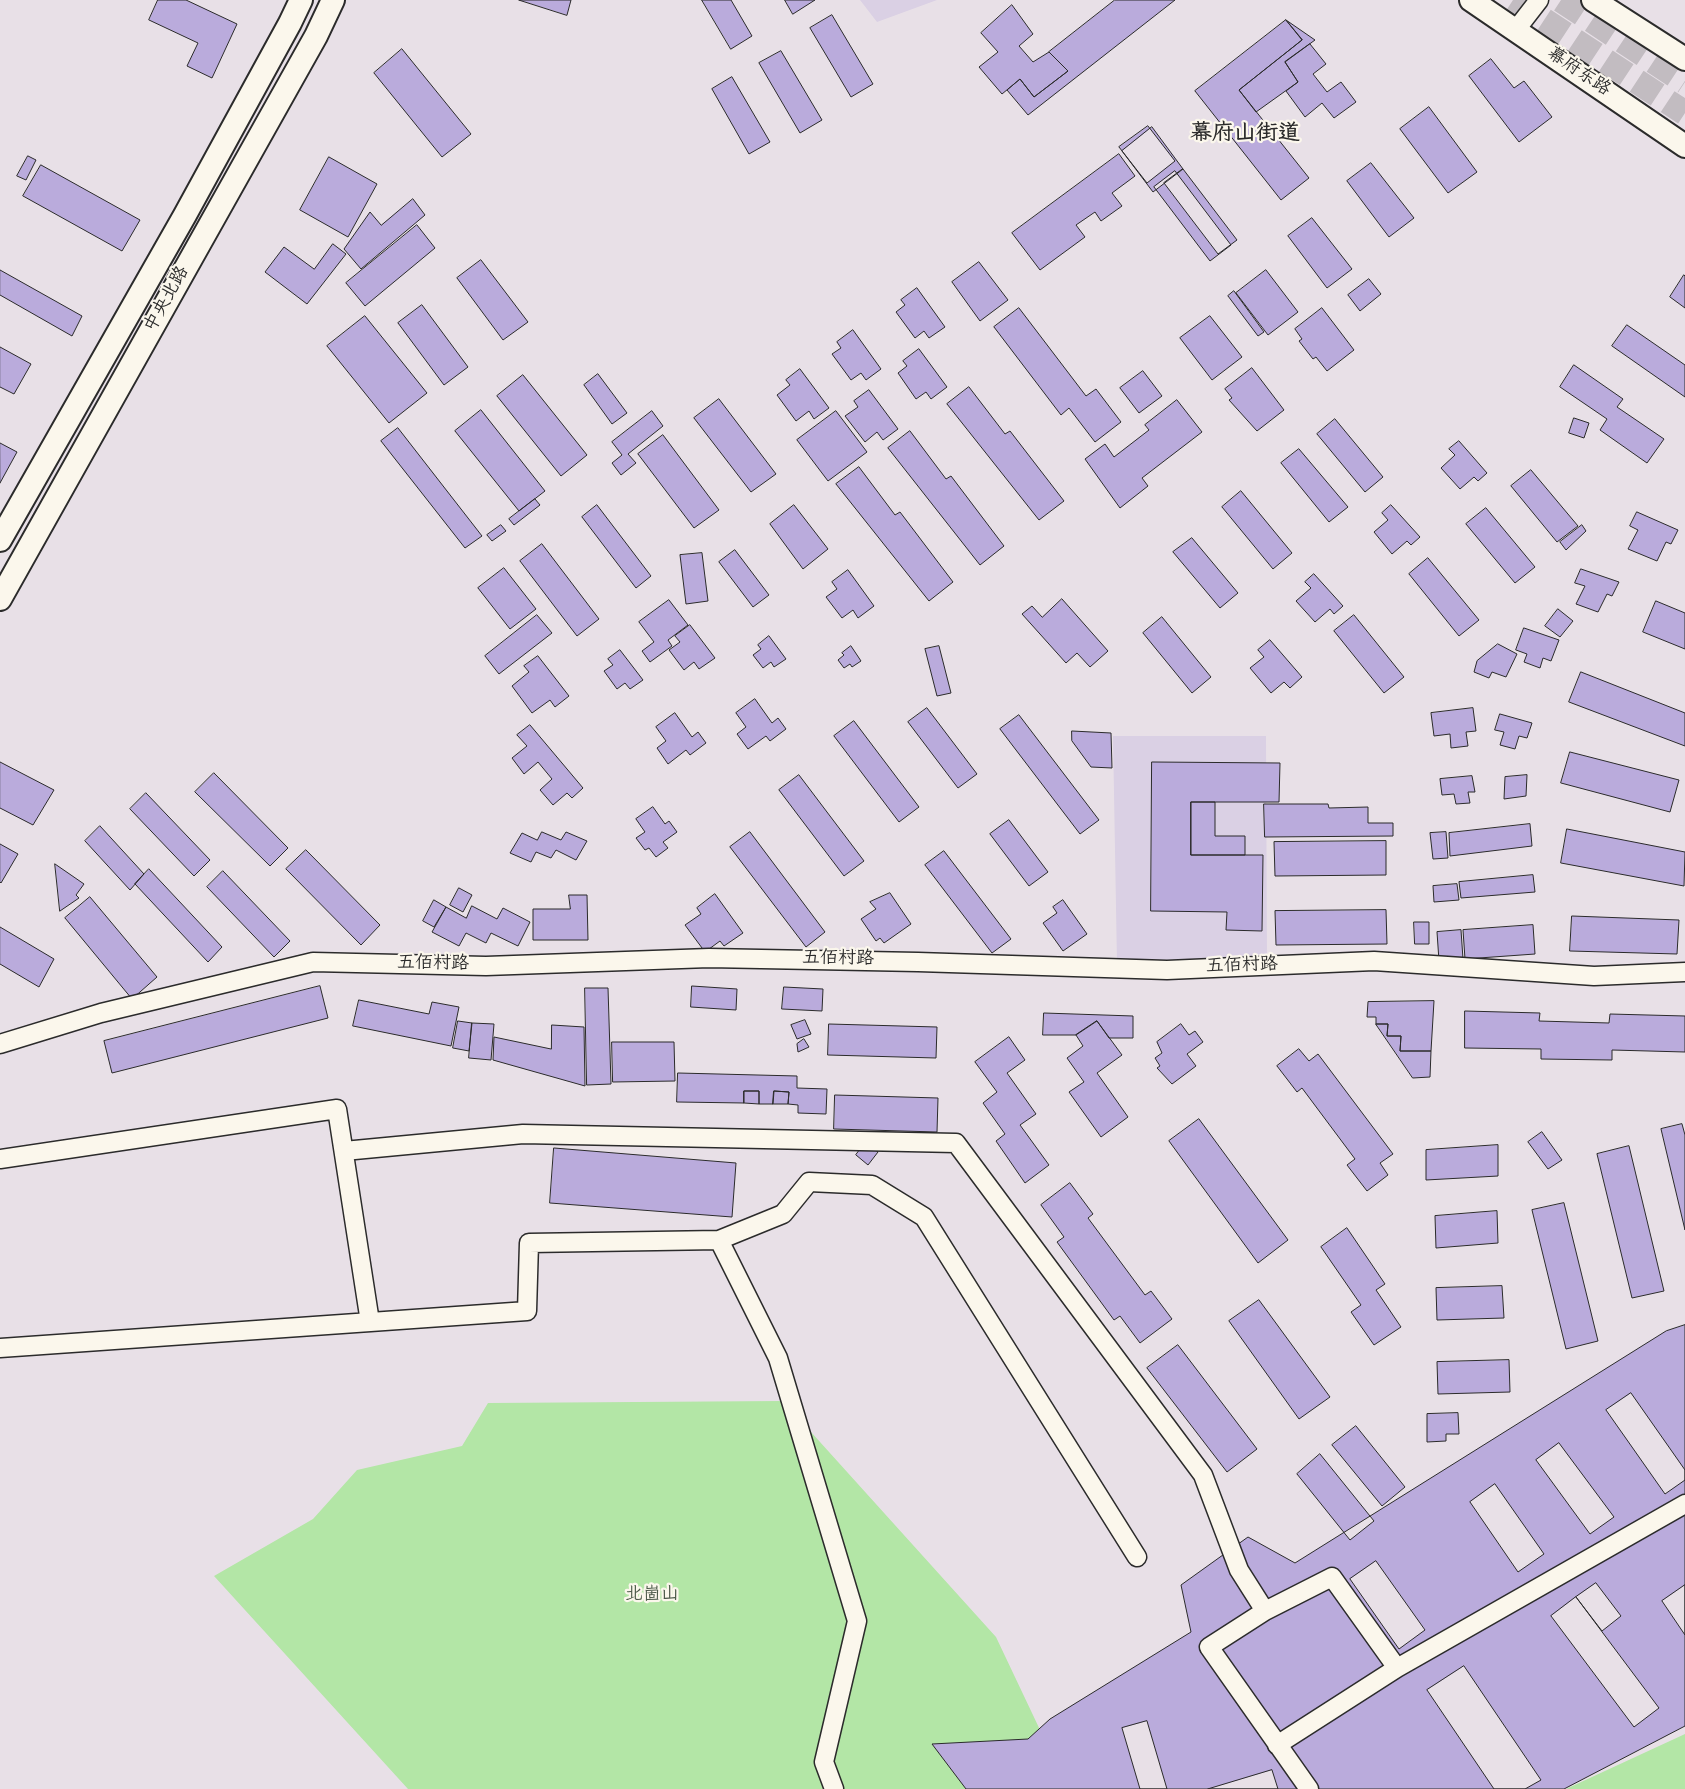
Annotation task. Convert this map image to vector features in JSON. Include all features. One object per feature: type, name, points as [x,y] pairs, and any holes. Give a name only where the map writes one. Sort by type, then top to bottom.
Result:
[{"type":"main road","name":"中央北路","points":[[0,540],[189,207],[301,0]]},
{"type":"main road","name":"中央北路","points":[[0,599],[316,36],[333,0]]},
{"type":"main road","name":"幕府东路","points":[[1471,0],[1685,146]]},
{"type":"main road","points":[[1593,0],[1685,59]]},
{"type":"street","points":[[1515,31],[1539,0]]},
{"type":"street","name":"五佰村路","points":[[0,1044],[101,1013],[313,962],[486,966],[709,958],[1167,970],[1374,961],[1594,976],[1685,972]]},
{"type":"street","points":[[0,1159],[337,1109],[370,1322]]},
{"type":"street","points":[[344,1151],[523,1134],[956,1143],[1203,1475],[1239,1570],[1265,1611]]},
{"type":"street","points":[[0,1348],[527,1311],[529,1243],[719,1240],[783,1214],[809,1182],[872,1185],[924,1217],[1137,1557]]},
{"type":"street","points":[[719,1240],[778,1358],[857,1621],[824,1762],[834,1789]]},
{"type":"street","points":[[1277,1745],[1397,1668],[1685,1504]]},
{"type":"street","points":[[1309,1789],[1209,1648],[1265,1611],[1332,1577],[1397,1668]]},
{"type":"shaded area","points":[[860,0],[937,0],[877,22]]},
{"type":"shaded area","points":[[1113,736],[1266,736],[1267,964],[1117,964]]},
{"type":"green space","name":"北崮山","points":[[783,1401],[996,1637],[1068,1789],[408,1789],[214,1576],[313,1519],[357,1470],[462,1446],[488,1403]]},
{"type":"green space","points":[[1685,1734],[1685,1789],[1566,1789]]},
{"type":"building","points":[[158,0],[186,0],[237,24],[212,78],[187,66],[198,43],[149,20]]},
{"type":"building","points":[[519,0],[571,0],[567,15]]},
{"type":"building","points":[[702,0],[731,0],[752,36],[731,49]]},
{"type":"building","points":[[785,0],[815,0],[793,14]]},
{"type":"building","points":[[1115,0],[1175,0],[1028,115],[1007,90],[1020,79],[1034,97],[1068,71],[1049,52]]},
{"type":"building","points":[[1012,5],[1033,34],[1019,46],[1033,62],[1049,52],[1068,71],[1034,97],[1020,79],[1002,94],[979,67],[998,52],[981,33]]},
{"type":"building","points":[[832,15],[873,84],[851,97],[810,28]]},
{"type":"building","points":[[1286,20],[1315,40],[1285,62],[1298,82],[1256,112],[1239,90],[1302,40]]},
{"type":"building","points":[[1286,20],[1302,40],[1239,90],[1309,178],[1281,200],[1195,91]]},
{"type":"building","points":[[1310,44],[1326,64],[1313,74],[1327,92],[1341,82],[1356,102],[1334,118],[1322,103],[1305,117],[1286,91],[1298,82],[1285,62]]},
{"type":"building","points":[[402,49],[471,134],[442,157],[374,73]]},
{"type":"building","points":[[781,51],[822,120],[800,133],[759,63]]},
{"type":"building","points":[[1491,59],[1514,88],[1524,81],[1552,117],[1519,142],[1469,76]]},
{"type":"building","points":[[732,77],[770,142],[749,154],[712,89]]},
{"type":"building","points":[[1429,107],[1477,172],[1448,193],[1400,129]]},
{"type":"building","points":[[1148,126],[1175,161],[1147,183],[1119,147]]},
{"type":"building","points":[[1152,127],[1183,169],[1153,192],[1122,151]]},
{"type":"building","points":[[1119,154],[1135,176],[1112,193],[1122,206],[1101,221],[1095,212],[1076,225],[1085,237],[1040,270],[1012,233]]},
{"type":"building","points":[[28,156],[36,160],[26,180],[17,176]]},
{"type":"building","points":[[329,157],[377,184],[348,237],[300,210]]},
{"type":"building","points":[[1371,163],[1414,218],[1389,237],[1347,181]]},
{"type":"building","points":[[41,165],[140,220],[122,251],[23,196]]},
{"type":"building","points":[[1183,169],[1237,240],[1218,254],[1164,183]]},
{"type":"building","points":[[1175,171],[1231,245],[1210,261],[1154,187]]},
{"type":"building","points":[[413,199],[425,215],[361,269],[344,249],[370,212],[381,225]]},
{"type":"building","points":[[1312,218],[1352,269],[1327,288],[1288,236]]},
{"type":"building","points":[[417,225],[435,248],[365,306],[346,283]]},
{"type":"building","points":[[333,244],[346,254],[307,304],[265,272],[284,247],[314,269]]},
{"type":"building","points":[[481,260],[528,322],[503,340],[457,278]]},
{"type":"building","points":[[979,262],[1008,300],[980,321],[952,282]]},
{"type":"building","points":[[0,270],[82,316],[72,336],[0,295]]},
{"type":"building","points":[[1266,270],[1298,312],[1268,335],[1236,293]]},
{"type":"building","points":[[1685,276],[1685,308],[1670,297]]},
{"type":"building","points":[[1369,279],[1381,294],[1360,311],[1348,295]]},
{"type":"building","points":[[917,288],[945,327],[929,338],[924,331],[915,338],[896,312],[905,305],[901,300]]},
{"type":"building","points":[[1234,291],[1264,332],[1258,336],[1228,296]]},
{"type":"building","points":[[422,305],[468,367],[444,385],[398,323]]},
{"type":"building","points":[[1019,308],[1086,396],[1096,389],[1121,422],[1095,442],[1069,408],[1061,415],[994,327]]},
{"type":"building","points":[[1322,308],[1354,350],[1327,371],[1316,357],[1313,359],[1299,341],[1302,339],[1295,329]]},
{"type":"building","points":[[365,316],[427,393],[389,423],[327,346]]},
{"type":"building","points":[[1210,316],[1242,357],[1212,380],[1180,338]]},
{"type":"building","points":[[1627,325],[1685,365],[1685,397],[1612,346]]},
{"type":"building","points":[[853,330],[881,369],[866,380],[861,373],[851,380],[832,354],[841,348],[837,342]]},
{"type":"building","points":[[0,347],[31,364],[14,394],[0,387]]},
{"type":"building","points":[[919,349],[947,387],[931,399],[926,392],[916,399],[898,373],[907,366],[903,361]]},
{"type":"building","points":[[1574,365],[1623,399],[1617,407],[1664,439],[1647,463],[1600,430],[1607,419],[1560,387]]},
{"type":"building","points":[[1252,368],[1284,410],[1257,431],[1229,400],[1232,398],[1225,389]]},
{"type":"building","points":[[800,369],[829,408],[814,419],[809,411],[796,421],[777,395],[790,385],[786,380]]},
{"type":"building","points":[[1143,371],[1162,396],[1139,413],[1120,388]]},
{"type":"building","points":[[598,374],[627,413],[612,424],[584,385]]},
{"type":"building","points":[[523,375],[587,455],[561,476],[497,396]]},
{"type":"building","points":[[969,387],[1005,434],[1010,431],[1064,501],[1039,520],[947,404]]},
{"type":"building","points":[[869,390],[898,429],[883,440],[877,432],[865,442],[845,416],[858,407],[854,401]]},
{"type":"building","points":[[719,399],[776,474],[751,492],[694,418]]},
{"type":"building","points":[[1177,400],[1202,432],[1142,478],[1148,486],[1120,508],[1085,459],[1105,444],[1114,457],[1149,430],[1145,425]]},
{"type":"building","points":[[481,410],[545,491],[519,511],[455,431]]},
{"type":"building","points":[[652,411],[663,426],[628,454],[636,463],[621,475],[612,463],[622,455],[612,442]]},
{"type":"building","points":[[836,411],[867,452],[828,481],[797,440]]},
{"type":"building","points":[[1574,418],[1589,423],[1584,438],[1569,433]]},
{"type":"building","points":[[1335,419],[1383,477],[1365,492],[1317,434]]},
{"type":"building","points":[[398,428],[482,536],[465,548],[381,441]]},
{"type":"building","points":[[910,431],[946,479],[951,476],[1004,546],[980,565],[888,448]]},
{"type":"building","points":[[663,435],[719,510],[694,528],[638,454]]},
{"type":"building","points":[[1459,441],[1487,473],[1478,481],[1474,477],[1460,489],[1441,468],[1455,455],[1449,449]]},
{"type":"building","points":[[0,443],[17,452],[0,483]]},
{"type":"building","points":[[1299,449],[1348,507],[1329,522],[1281,463]]},
{"type":"building","points":[[859,467],[895,515],[900,512],[953,582],[929,601],[836,484]]},
{"type":"building","points":[[1531,470],[1578,526],[1557,542],[1511,486]]},
{"type":"building","points":[[1241,491],[1292,553],[1273,569],[1222,507]]},
{"type":"building","points":[[535,499],[540,505],[514,525],[509,519]]},
{"type":"building","points":[[597,505],[651,576],[636,588],[582,517]]},
{"type":"building","points":[[794,505],[828,549],[803,569],[770,524]]},
{"type":"building","points":[[1391,505],[1420,537],[1411,545],[1407,541],[1392,554],[1374,532],[1388,520],[1382,513]]},
{"type":"building","points":[[1486,508],[1535,567],[1515,583],[1466,524]]},
{"type":"building","points":[[1637,512],[1678,530],[1671,544],[1666,542],[1657,561],[1628,549],[1638,530],[1630,526]]},
{"type":"building","points":[[501,525],[506,531],[492,541],[487,535]]},
{"type":"building","points":[[1582,525],[1586,531],[1566,550],[1560,542]]},
{"type":"building","points":[[1192,538],[1238,593],[1220,608],[1173,552]]},
{"type":"building","points":[[542,544],[599,619],[577,636],[520,561]]},
{"type":"building","points":[[735,550],[769,595],[753,607],[719,562]]},
{"type":"building","points":[[702,553],[708,601],[686,604],[680,555]]},
{"type":"building","points":[[1428,558],[1479,620],[1459,636],[1409,574]]},
{"type":"building","points":[[504,568],[536,609],[510,629],[478,588]]},
{"type":"building","points":[[1581,569],[1619,582],[1612,596],[1607,594],[1598,612],[1576,604],[1585,586],[1575,583]]},
{"type":"building","points":[[848,570],[874,606],[858,618],[853,610],[842,618],[826,597],[837,589],[832,582]]},
{"type":"building","points":[[1314,574],[1343,606],[1334,614],[1330,609],[1315,622],[1296,601],[1311,588],[1305,582]]},
{"type":"building","points":[[1062,599],[1108,651],[1090,667],[1077,653],[1066,663],[1022,614],[1032,606],[1042,617]]},
{"type":"building","points":[[669,600],[688,625],[668,640],[672,646],[650,662],[642,651],[654,642],[639,622]]},
{"type":"building","points":[[1656,601],[1685,613],[1685,649],[1643,632]]},
{"type":"building","points":[[1558,609],[1573,621],[1560,637],[1545,626]]},
{"type":"building","points":[[537,615],[552,633],[499,674],[485,656]]},
{"type":"building","points":[[1354,615],[1404,677],[1384,693],[1334,631]]},
{"type":"building","points":[[1162,617],[1211,677],[1192,693],[1143,633]]},
{"type":"building","points":[[690,625],[715,658],[699,669],[694,662],[684,670],[669,650],[680,642],[675,636]]},
{"type":"building","points":[[1524,628],[1559,640],[1551,661],[1543,658],[1540,668],[1524,662],[1527,654],[1516,650]]},
{"type":"building","points":[[769,636],[786,659],[774,667],[771,662],[763,668],[753,655],[761,649],[758,645]]},
{"type":"building","points":[[1270,640],[1302,677],[1290,688],[1284,682],[1271,693],[1250,668],[1264,657],[1258,650]]},
{"type":"building","points":[[1498,644],[1517,654],[1506,677],[1492,672],[1489,678],[1474,672],[1477,661]]},
{"type":"building","points":[[851,646],[861,661],[852,667],[850,664],[844,668],[838,660],[844,655],[842,653]]},
{"type":"building","points":[[939,646],[951,693],[937,696],[925,649]]},
{"type":"building","points":[[620,650],[643,680],[630,689],[625,683],[617,689],[604,671],[613,665],[608,659]]},
{"type":"building","points":[[538,656],[569,696],[555,707],[550,700],[532,713],[512,686],[529,672],[524,666]]},
{"type":"building","points":[[1581,672],[1685,713],[1685,746],[1569,702]]},
{"type":"building","points":[[755,699],[772,723],[778,718],[786,729],[770,741],[766,736],[748,749],[737,734],[746,727],[736,713]]},
{"type":"building","points":[[927,708],[977,774],[958,788],[908,722]]},
{"type":"building","points":[[1473,708],[1476,731],[1466,732],[1468,746],[1451,748],[1450,734],[1434,736],[1431,713]]},
{"type":"building","points":[[675,713],[692,737],[698,732],[706,743],[690,755],[686,750],[668,764],[657,748],[666,741],[656,727]]},
{"type":"building","points":[[1500,714],[1532,723],[1527,738],[1519,736],[1515,749],[1500,745],[1504,732],[1495,730]]},
{"type":"building","points":[[1019,715],[1099,820],[1080,834],[1000,729]]},
{"type":"building","points":[[854,721],[919,807],[899,822],[834,736]]},
{"type":"building","points":[[530,725],[583,788],[572,798],[567,793],[553,805],[540,790],[552,779],[538,762],[524,774],[512,758],[527,746],[517,735]]},
{"type":"building","points":[[1072,731],[1111,733],[1112,768],[1091,767],[1072,741]]},
{"type":"building","points":[[1570,752],[1679,780],[1670,812],[1561,783]]},
{"type":"building","points":[[0,762],[54,790],[33,825],[0,808]]},
{"type":"building","points":[[1152,762],[1280,763],[1279,802],[1191,802],[1191,855],[1263,855],[1262,931],[1226,930],[1227,912],[1151,911]]},
{"type":"building","points":[[214,773],[288,848],[270,866],[195,792]]},
{"type":"building","points":[[799,775],[864,861],[844,876],[779,790]]},
{"type":"building","points":[[1527,775],[1526,796],[1504,799],[1505,777]]},
{"type":"building","points":[[1472,776],[1475,792],[1468,792],[1470,803],[1456,804],[1454,794],[1442,795],[1440,779]]},
{"type":"building","points":[[146,793],[210,860],[194,876],[130,809]]},
{"type":"building","points":[[1191,802],[1215,802],[1215,836],[1245,836],[1245,855],[1191,855]]},
{"type":"building","points":[[1264,804],[1328,804],[1329,808],[1368,807],[1368,823],[1393,823],[1393,836],[1265,837]]},
{"type":"building","points":[[653,807],[665,824],[669,821],[677,832],[663,842],[668,848],[656,857],[649,848],[645,850],[636,838],[645,832],[636,819]]},
{"type":"building","points":[[1009,820],[1048,872],[1029,886],[990,834]]},
{"type":"building","points":[[1530,824],[1532,846],[1450,856],[1449,833]]},
{"type":"building","points":[[100,826],[144,874],[130,890],[85,841]]},
{"type":"building","points":[[1567,829],[1685,852],[1684,886],[1561,863]]},
{"type":"building","points":[[542,832],[561,840],[566,832],[587,841],[576,860],[556,850],[551,858],[536,852],[531,862],[510,853],[522,833],[537,840]]},
{"type":"building","points":[[750,832],[825,932],[806,947],[730,847]]},
{"type":"building","points":[[1446,832],[1448,858],[1433,859],[1430,833]]},
{"type":"building","points":[[1386,841],[1386,875],[1275,876],[1274,842]]},
{"type":"building","points":[[0,844],[18,854],[1,883],[0,882]]},
{"type":"building","points":[[306,850],[380,925],[361,945],[286,869]]},
{"type":"building","points":[[944,851],[1011,939],[992,953],[925,865]]},
{"type":"building","points":[[55,864],[84,884],[76,895],[79,898],[60,911]]},
{"type":"building","points":[[149,869],[222,947],[208,962],[135,884]]},
{"type":"building","points":[[223,871],[290,941],[274,957],[207,887]]},
{"type":"building","points":[[1533,875],[1535,892],[1461,898],[1459,882]]},
{"type":"building","points":[[1457,884],[1459,900],[1434,902],[1433,886]]},
{"type":"building","points":[[459,888],[472,895],[463,912],[450,905]]},
{"type":"building","points":[[890,893],[911,924],[884,943],[880,938],[876,941],[861,919],[876,909],[870,902]]},
{"type":"building","points":[[715,894],[743,933],[724,946],[720,941],[705,952],[685,925],[701,914],[697,908]]},
{"type":"building","points":[[569,895],[587,895],[588,940],[533,940],[533,909],[570,909]]},
{"type":"building","points":[[90,897],[157,977],[132,999],[65,918]]},
{"type":"building","points":[[434,900],[446,907],[434,927],[423,921]]},
{"type":"building","points":[[1063,900],[1087,934],[1063,951],[1043,923],[1057,913],[1053,907]]},
{"type":"building","points":[[472,906],[497,919],[503,908],[530,922],[518,946],[491,933],[486,943],[466,933],[459,946],[432,932],[446,907],[466,918]]},
{"type":"building","points":[[1386,910],[1387,944],[1276,945],[1275,911]]},
{"type":"building","points":[[1572,916],[1679,920],[1677,954],[1570,951]]},
{"type":"building","points":[[1414,922],[1429,922],[1429,944],[1415,944]]},
{"type":"building","points":[[1533,925],[1535,954],[1465,959],[1463,930]]},
{"type":"building","points":[[0,927],[54,959],[39,987],[0,964]]},
{"type":"building","points":[[1461,930],[1463,959],[1439,961],[1437,932]]},
{"type":"building","points":[[320,986],[328,1018],[112,1073],[104,1041]]},
{"type":"building","points":[[692,986],[737,989],[736,1010],[691,1007]]},
{"type":"building","points":[[784,987],[823,989],[822,1011],[782,1009]]},
{"type":"building","points":[[585,988],[608,988],[611,1084],[587,1085]]},
{"type":"building","points":[[359,1000],[429,1014],[432,1002],[459,1007],[451,1046],[353,1026]]},
{"type":"building","points":[[1434,1001],[1431,1051],[1400,1051],[1401,1036],[1387,1036],[1388,1024],[1376,1024],[1376,1017],[1367,1017],[1368,1002]]},
{"type":"building","points":[[1465,1011],[1540,1013],[1539,1021],[1609,1023],[1610,1014],[1685,1016],[1685,1052],[1612,1050],[1612,1060],[1541,1059],[1541,1049],[1465,1048]]},
{"type":"building","points":[[1044,1013],[1133,1016],[1133,1038],[1109,1038],[1097,1021],[1076,1035],[1043,1035]]},
{"type":"building","points":[[805,1020],[811,1034],[797,1039],[791,1025]]},
{"type":"building","points":[[458,1021],[472,1023],[469,1051],[453,1048]]},
{"type":"building","points":[[1097,1021],[1122,1055],[1097,1073],[1128,1117],[1101,1137],[1069,1092],[1084,1082],[1067,1058],[1083,1046],[1076,1035]]},
{"type":"building","points":[[472,1023],[494,1024],[491,1060],[469,1058]]},
{"type":"building","points":[[829,1024],[937,1027],[936,1058],[828,1055]]},
{"type":"building","points":[[1181,1024],[1189,1035],[1195,1031],[1203,1042],[1187,1054],[1196,1066],[1172,1084],[1157,1068],[1160,1066],[1155,1058],[1162,1053],[1157,1042]]},
{"type":"building","points":[[1376,1024],[1388,1024],[1387,1036],[1401,1036],[1400,1051],[1431,1051],[1430,1077],[1413,1078]]},
{"type":"building","points":[[552,1025],[584,1027],[585,1086],[493,1060],[494,1037],[551,1049]]},
{"type":"building","points":[[1009,1037],[1025,1060],[1007,1073],[1036,1114],[1020,1125],[1049,1165],[1025,1183],[996,1141],[1005,1134],[983,1103],[997,1092],[975,1062]]},
{"type":"building","points":[[804,1039],[809,1047],[798,1052],[797,1044]]},
{"type":"building","points":[[612,1042],[674,1042],[675,1081],[613,1082]]},
{"type":"building","points":[[1299,1049],[1309,1061],[1318,1054],[1393,1154],[1380,1163],[1388,1175],[1367,1191],[1347,1165],[1355,1159],[1302,1088],[1297,1092],[1277,1066]]},
{"type":"building","points":[[678,1073],[797,1076],[797,1088],[827,1089],[826,1114],[798,1113],[798,1105],[788,1104],[789,1092],[774,1091],[773,1104],[759,1104],[759,1091],[744,1091],[744,1103],[677,1102]]},
{"type":"building","points":[[744,1091],[759,1091],[759,1104],[744,1103]]},
{"type":"building","points":[[774,1091],[789,1092],[788,1104],[773,1104]]},
{"type":"building","points":[[835,1095],[938,1098],[937,1132],[834,1129]]},
{"type":"building","points":[[1199,1119],[1288,1240],[1258,1263],[1169,1141]]},
{"type":"building","points":[[1682,1124],[1685,1135],[1685,1230],[1661,1129]]},
{"type":"building","points":[[1542,1132],[1562,1160],[1548,1169],[1528,1142]]},
{"type":"building","points":[[865,1143],[878,1152],[868,1165],[856,1155]]},
{"type":"building","points":[[1498,1145],[1498,1176],[1426,1180],[1426,1150]]},
{"type":"building","points":[[1629,1146],[1664,1291],[1632,1298],[1597,1154]]},
{"type":"building","points":[[554,1148],[736,1163],[732,1217],[550,1203]]},
{"type":"building","points":[[1070,1183],[1093,1214],[1088,1218],[1145,1295],[1151,1291],[1172,1319],[1140,1343],[1120,1316],[1114,1320],[1057,1242],[1064,1237],[1041,1205]]},
{"type":"building","points":[[1564,1203],[1598,1341],[1566,1349],[1532,1210]]},
{"type":"building","points":[[1497,1211],[1498,1243],[1436,1248],[1435,1216]]},
{"type":"building","points":[[1347,1228],[1385,1284],[1376,1290],[1401,1327],[1374,1345],[1351,1312],[1361,1305],[1321,1247]]},
{"type":"building","points":[[1502,1286],[1504,1318],[1437,1320],[1436,1288]]},
{"type":"building","points":[[1259,1300],[1330,1397],[1299,1419],[1229,1321]]},
{"type":"building","points":[[1685,1325],[1685,1726],[1564,1789],[966,1789],[932,1744],[1028,1739],[1050,1719],[1191,1632],[1181,1585],[1248,1537],[1295,1563],[1666,1331]]},
{"type":"building","points":[[1178,1345],[1257,1449],[1227,1472],[1147,1368]]},
{"type":"building","points":[[1509,1360],[1510,1392],[1438,1394],[1437,1362]]},
{"type":"building","points":[[1631,1393],[1685,1470],[1685,1480],[1665,1494],[1606,1410]]},
{"type":"building","points":[[1458,1413],[1459,1434],[1446,1434],[1446,1441],[1427,1442],[1427,1414]]},
{"type":"building","points":[[1356,1426],[1405,1487],[1382,1506],[1332,1445]]},
{"type":"building","points":[[1559,1443],[1614,1517],[1590,1534],[1536,1460]]},
{"type":"building","points":[[1320,1454],[1374,1521],[1350,1540],[1297,1474]]},
{"type":"building","points":[[1495,1484],[1544,1554],[1518,1572],[1470,1502]]},
{"type":"building","points":[[1376,1561],[1425,1630],[1399,1649],[1350,1579]]},
{"type":"building","points":[[1596,1583],[1621,1616],[1602,1631],[1576,1597]]},
{"type":"building","points":[[1685,1585],[1685,1635],[1662,1601]]},
{"type":"building","points":[[1576,1597],[1659,1708],[1634,1727],[1551,1616]]},
{"type":"building","points":[[1464,1666],[1541,1780],[1525,1789],[1494,1789],[1427,1690]]},
{"type":"building","points":[[1147,1721],[1167,1789],[1140,1789],[1122,1728]]},
{"type":"building","points":[[1272,1770],[1278,1789],[1208,1789]]},
{"type":"tunnel","points":[[1513,0],[1685,113]]},
{"type":"tunnel","points":[[1561,0],[1685,82]]},
{"type":"district","name":"幕府山街道","points":[[1245,136]]}]
